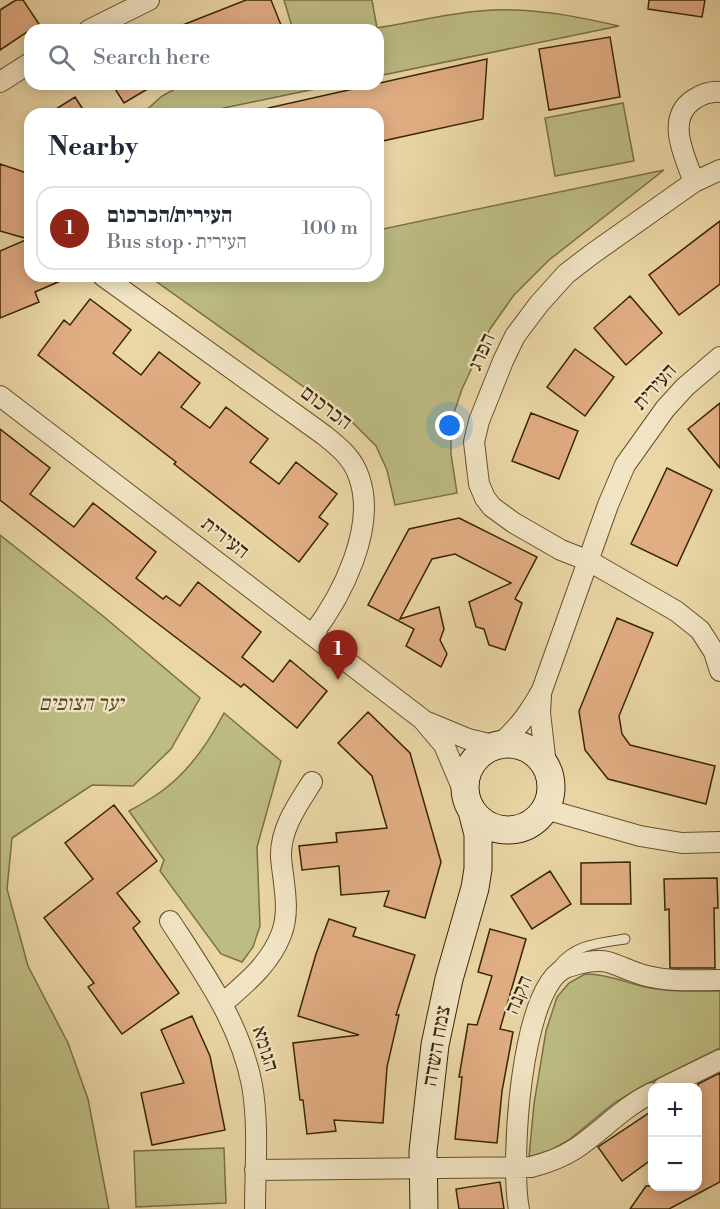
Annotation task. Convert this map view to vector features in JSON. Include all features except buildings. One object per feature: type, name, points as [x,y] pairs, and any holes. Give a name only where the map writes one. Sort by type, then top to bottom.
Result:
[{"type":"street","points":[[101,24],[149,0]]},
{"type":"street","points":[[0,82],[24,67]]},
{"type":"street","points":[[693,182],[678,134],[679,121],[684,108],[700,95],[720,92]]},
{"type":"street","name":"הפרג","points":[[720,170],[693,182],[592,254],[566,274],[552,289],[515,336],[479,421],[474,442],[479,484],[492,507],[514,523],[561,550],[589,561],[676,610],[700,630],[714,652],[720,671]]},
{"type":"street","name":"הכרכום","points":[[118,282],[324,435],[345,452],[359,476],[365,499],[363,522],[356,551],[330,611],[312,635]]},
{"type":"street","name":"העירית","points":[[422,719],[468,739],[497,744],[518,729],[530,714],[542,690],[608,505],[625,465],[665,409],[685,387],[720,357]]},
{"type":"street","name":"העירית","points":[[0,396],[422,719],[444,745],[468,804]]},
{"type":"street","name":"העירית","points":[[542,690],[540,713],[546,765]]},
{"type":"street","points":[[514,743],[527,747],[538,754],[546,765],[551,779],[551,794],[545,809],[529,825],[505,830],[492,827],[480,820],[468,804],[465,784],[467,772],[473,760],[497,744],[514,743]]},
{"type":"street","points":[[222,1004],[261,970],[282,933],[285,913],[281,855],[284,835],[292,813],[312,782]]},
{"type":"street","name":"צמח השדה","points":[[424,1209],[423,1170],[430,1078],[435,1045],[449,979],[475,888],[479,852],[478,834],[468,804]]},
{"type":"street","points":[[545,809],[654,839],[682,843],[720,842]]},
{"type":"street","name":"צמח השדה","points":[[475,888],[500,846],[518,829]]},
{"type":"street","name":"הגומא","points":[[171,921],[222,1004],[244,1054],[252,1087],[255,1209]]},
{"type":"street","name":"הקנה","points":[[519,1209],[515,1169],[520,1090],[530,1031],[552,978],[565,968],[587,963],[607,962],[647,976],[671,980],[720,980]]},
{"type":"street","points":[[673,1083],[720,1060]]},
{"type":"street","points":[[255,1170],[423,1170],[531,1167],[555,1160],[575,1149],[621,1111],[648,1095]]},
{"type":"lane","points":[[552,978],[559,964],[570,953],[583,946],[626,939]]},
{"type":"green space","points":[[284,0],[372,0],[376,24],[291,24]]},
{"type":"green space","points":[[497,10],[554,13],[619,26],[384,75],[384,27],[462,13]]},
{"type":"green space","points":[[173,90],[310,90],[224,108],[149,108]]},
{"type":"green space","points":[[623,103],[634,161],[555,176],[545,118]]},
{"type":"green space","points":[[664,170],[549,260],[514,295],[490,329],[462,389],[451,422],[451,454],[457,493],[395,505],[387,470],[376,446],[350,420],[157,282],[384,282],[384,229]]},
{"type":"green space","name":"יער הצופים","points":[[0,535],[103,616],[200,698],[171,749],[133,786],[92,785],[12,838],[7,889],[28,966],[68,1043],[88,1099],[109,1209],[0,1209]]},
{"type":"green space","points":[[224,713],[281,761],[257,847],[260,926],[253,947],[242,962],[221,954],[160,871],[164,860],[129,811],[158,794],[181,775],[212,735]]},
{"type":"green space","points":[[585,974],[593,974],[654,989],[720,991],[720,1048],[648,1083],[614,1103],[569,1140],[551,1150],[529,1157],[534,1104],[546,1031],[557,997],[569,983]]},
{"type":"green space","points":[[224,1148],[226,1203],[136,1207],[134,1151]]},
{"type":"place","name":"העירית/הכרכום","points":[[338,680]]}]
